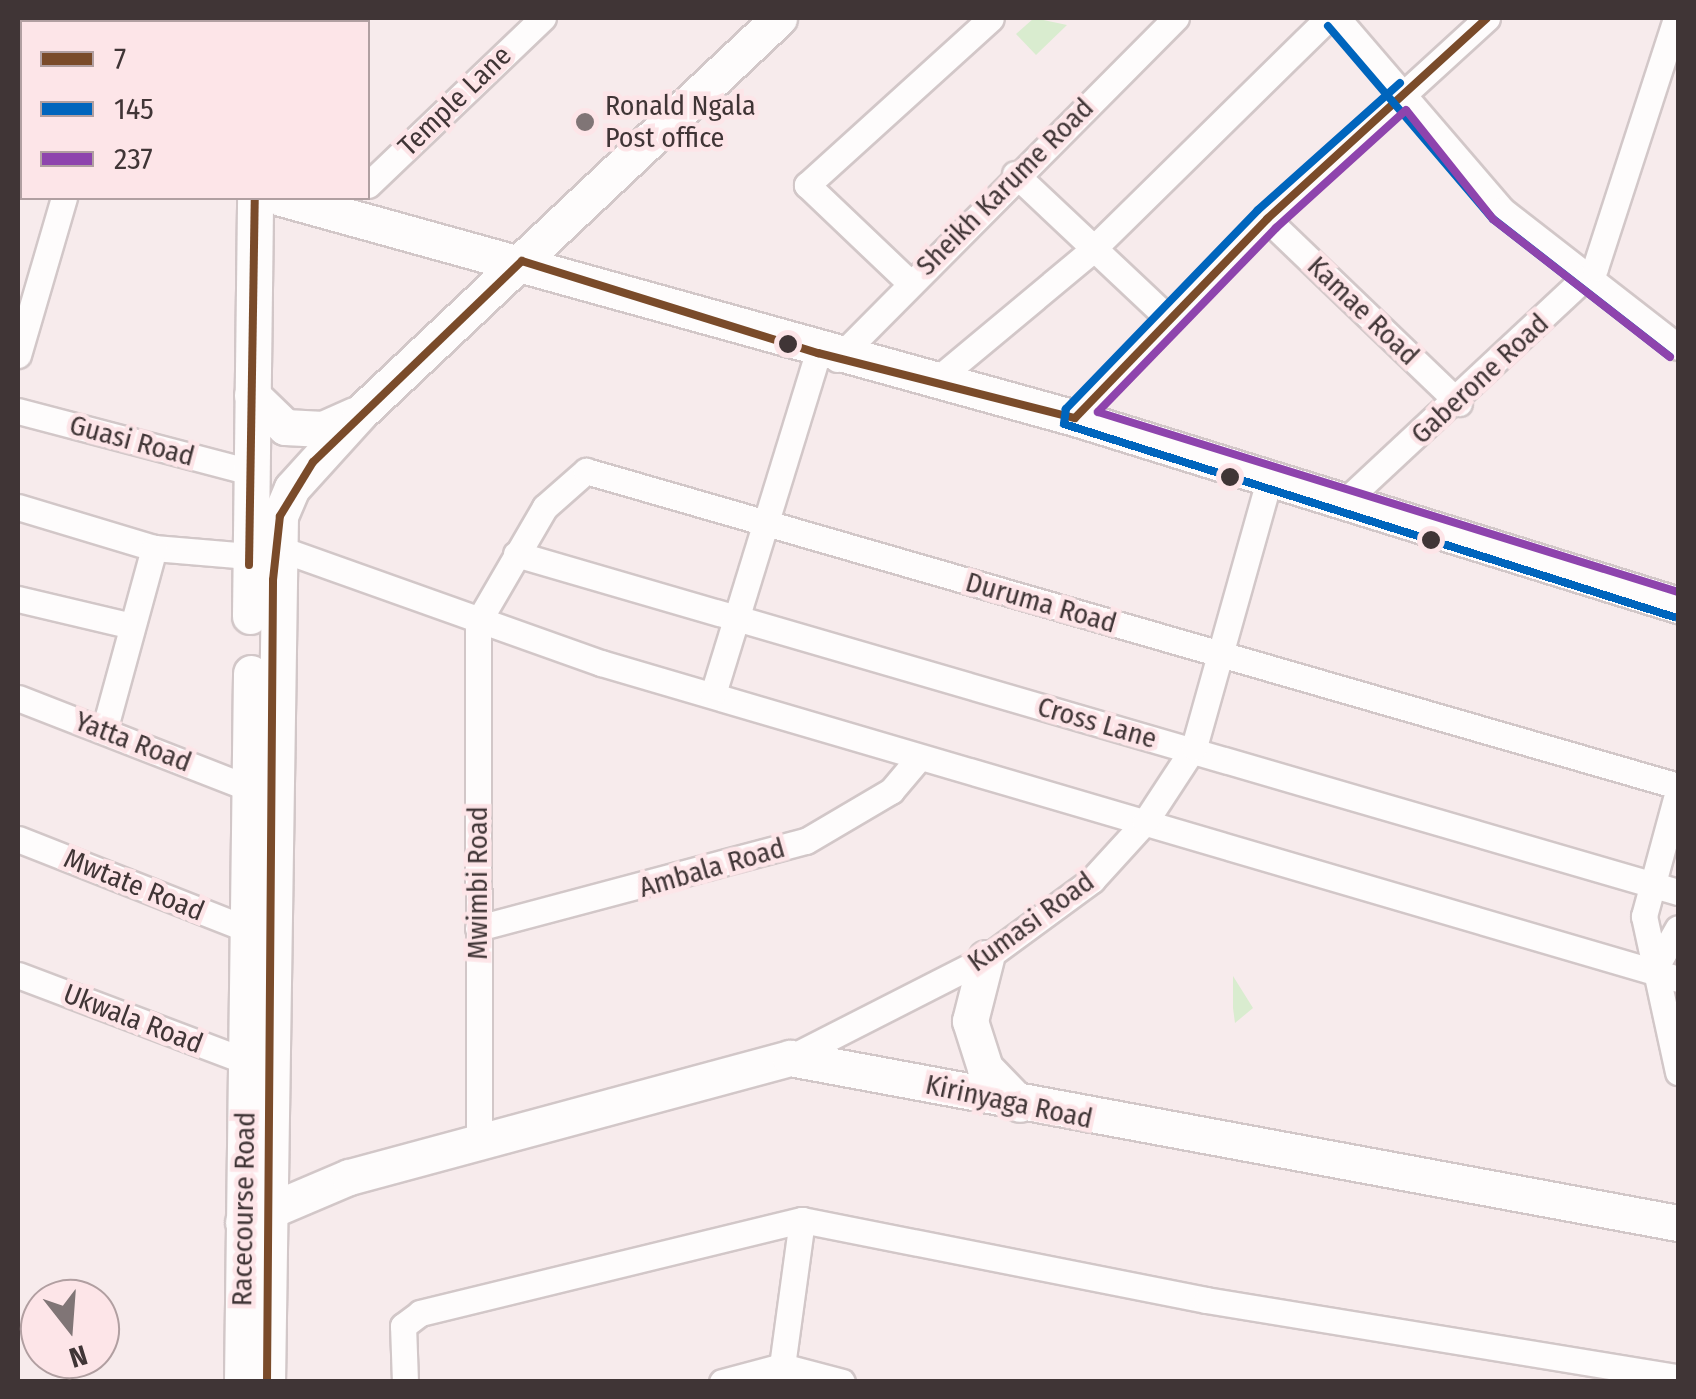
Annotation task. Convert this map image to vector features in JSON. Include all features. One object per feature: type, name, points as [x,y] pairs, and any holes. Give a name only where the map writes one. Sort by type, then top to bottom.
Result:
[{"type":"main road","points":[[252,395],[268,417],[304,431],[360,412],[779,18]]},
{"type":"main road","name":"Racecourse Road","points":[[255,200],[247,472],[262,552],[258,1215],[268,1382]]},
{"type":"main road","points":[[297,200],[345,206],[827,356],[1075,418],[1678,606]]},
{"type":"main road","name":"Racecourse Road","points":[[259,1158],[248,1062],[249,788],[262,552],[292,488],[360,412]]},
{"type":"main road","points":[[986,958],[970,1021],[985,1068],[1020,1104]]},
{"type":"main road","name":"Kirinyaga Road","points":[[258,1215],[350,1177],[790,1058],[1020,1104],[1678,1223]]},
{"type":"main road","points":[[259,1158],[350,1177]]},
{"type":"main road","name":"Racecourse Road","points":[[242,1382],[258,1215]]},
{"type":"street","name":"Temple Lane","points":[[370,183],[543,18]]},
{"type":"street","points":[[909,282],[807,185],[991,18]]},
{"type":"street","name":"Sheikh Karume Road","points":[[713,694],[827,356],[909,282],[1176,18]]},
{"type":"street","points":[[934,382],[1092,251],[1328,18]]},
{"type":"street","points":[[1337,18],[1408,92],[1472,178],[1584,280],[1678,347]]},
{"type":"street","points":[[1075,418],[1267,219],[1488,18]]},
{"type":"street","name":"Gaberone Road","points":[[1344,502],[1459,403],[1584,280],[1610,243],[1676,18]]},
{"type":"street","points":[[1015,174],[1168,319]]},
{"type":"street","points":[[18,355],[63,200]]},
{"type":"street","name":"Kamae Road","points":[[1267,219],[1459,403]]},
{"type":"street","name":"Guasi Road","points":[[18,410],[247,472]]},
{"type":"street","name":"Duruma Road","points":[[478,622],[558,490],[586,472],[769,521],[1678,789]]},
{"type":"street","name":"Kumasi Road","points":[[790,1058],[986,958],[1092,880],[1145,822],[1194,747],[1269,481]]},
{"type":"street","points":[[18,507],[154,548],[262,552],[920,758],[1666,974]]},
{"type":"street","points":[[104,731],[128,625],[154,548]]},
{"type":"street","name":"Cross Lane","points":[[516,554],[1194,747],[1678,892]]},
{"type":"street","points":[[18,598],[128,625]]},
{"type":"street","name":"Mwimbi Road","points":[[478,622],[479,1144]]},
{"type":"street","name":"Yatta Road","points":[[18,698],[249,788]]},
{"type":"street","name":"Ambala Road","points":[[478,928],[806,841],[891,791],[920,758]]},
{"type":"street","points":[[1666,974],[1644,934],[1651,882],[1678,789]]},
{"type":"street","name":"Mwtate Road","points":[[18,839],[251,931]]},
{"type":"street","points":[[1678,928],[1666,974],[1678,1072]]},
{"type":"street","name":"Ukwala Road","points":[[18,976],[248,1062]]},
{"type":"street","points":[[782,1366],[802,1220]]},
{"type":"street","points":[[405,1382],[402,1326],[420,1313],[802,1220],[1206,1300],[1678,1376]]},
{"type":"street","points":[[722,1382],[782,1366],[842,1382]]},
{"type":"green space","points":[[1034,18],[1067,25],[1036,55],[1016,34]]},
{"type":"green space","points":[[1233,976],[1253,1008],[1235,1023],[1233,1008]]},
{"type":"transit line","name":"7","points":[[267,1382],[273,580],[280,516],[313,462],[522,261],[818,353],[1075,418],[1267,219],[1487,18]]},
{"type":"transit line","name":"145","points":[[1328,26],[1493,219],[1670,357]]},
{"type":"transit line","name":"145","points":[[1400,83],[1258,210],[1066,409],[1064,424],[1674,617]]},
{"type":"transit line","name":"237","points":[[1670,357],[1493,219],[1406,110],[1276,228],[1098,412],[1678,592]]},
{"type":"transit line","name":"7","points":[[249,565],[255,200]]},
{"type":"place","name":"Ronald Ngala Post office","points":[[585,122]]}]
